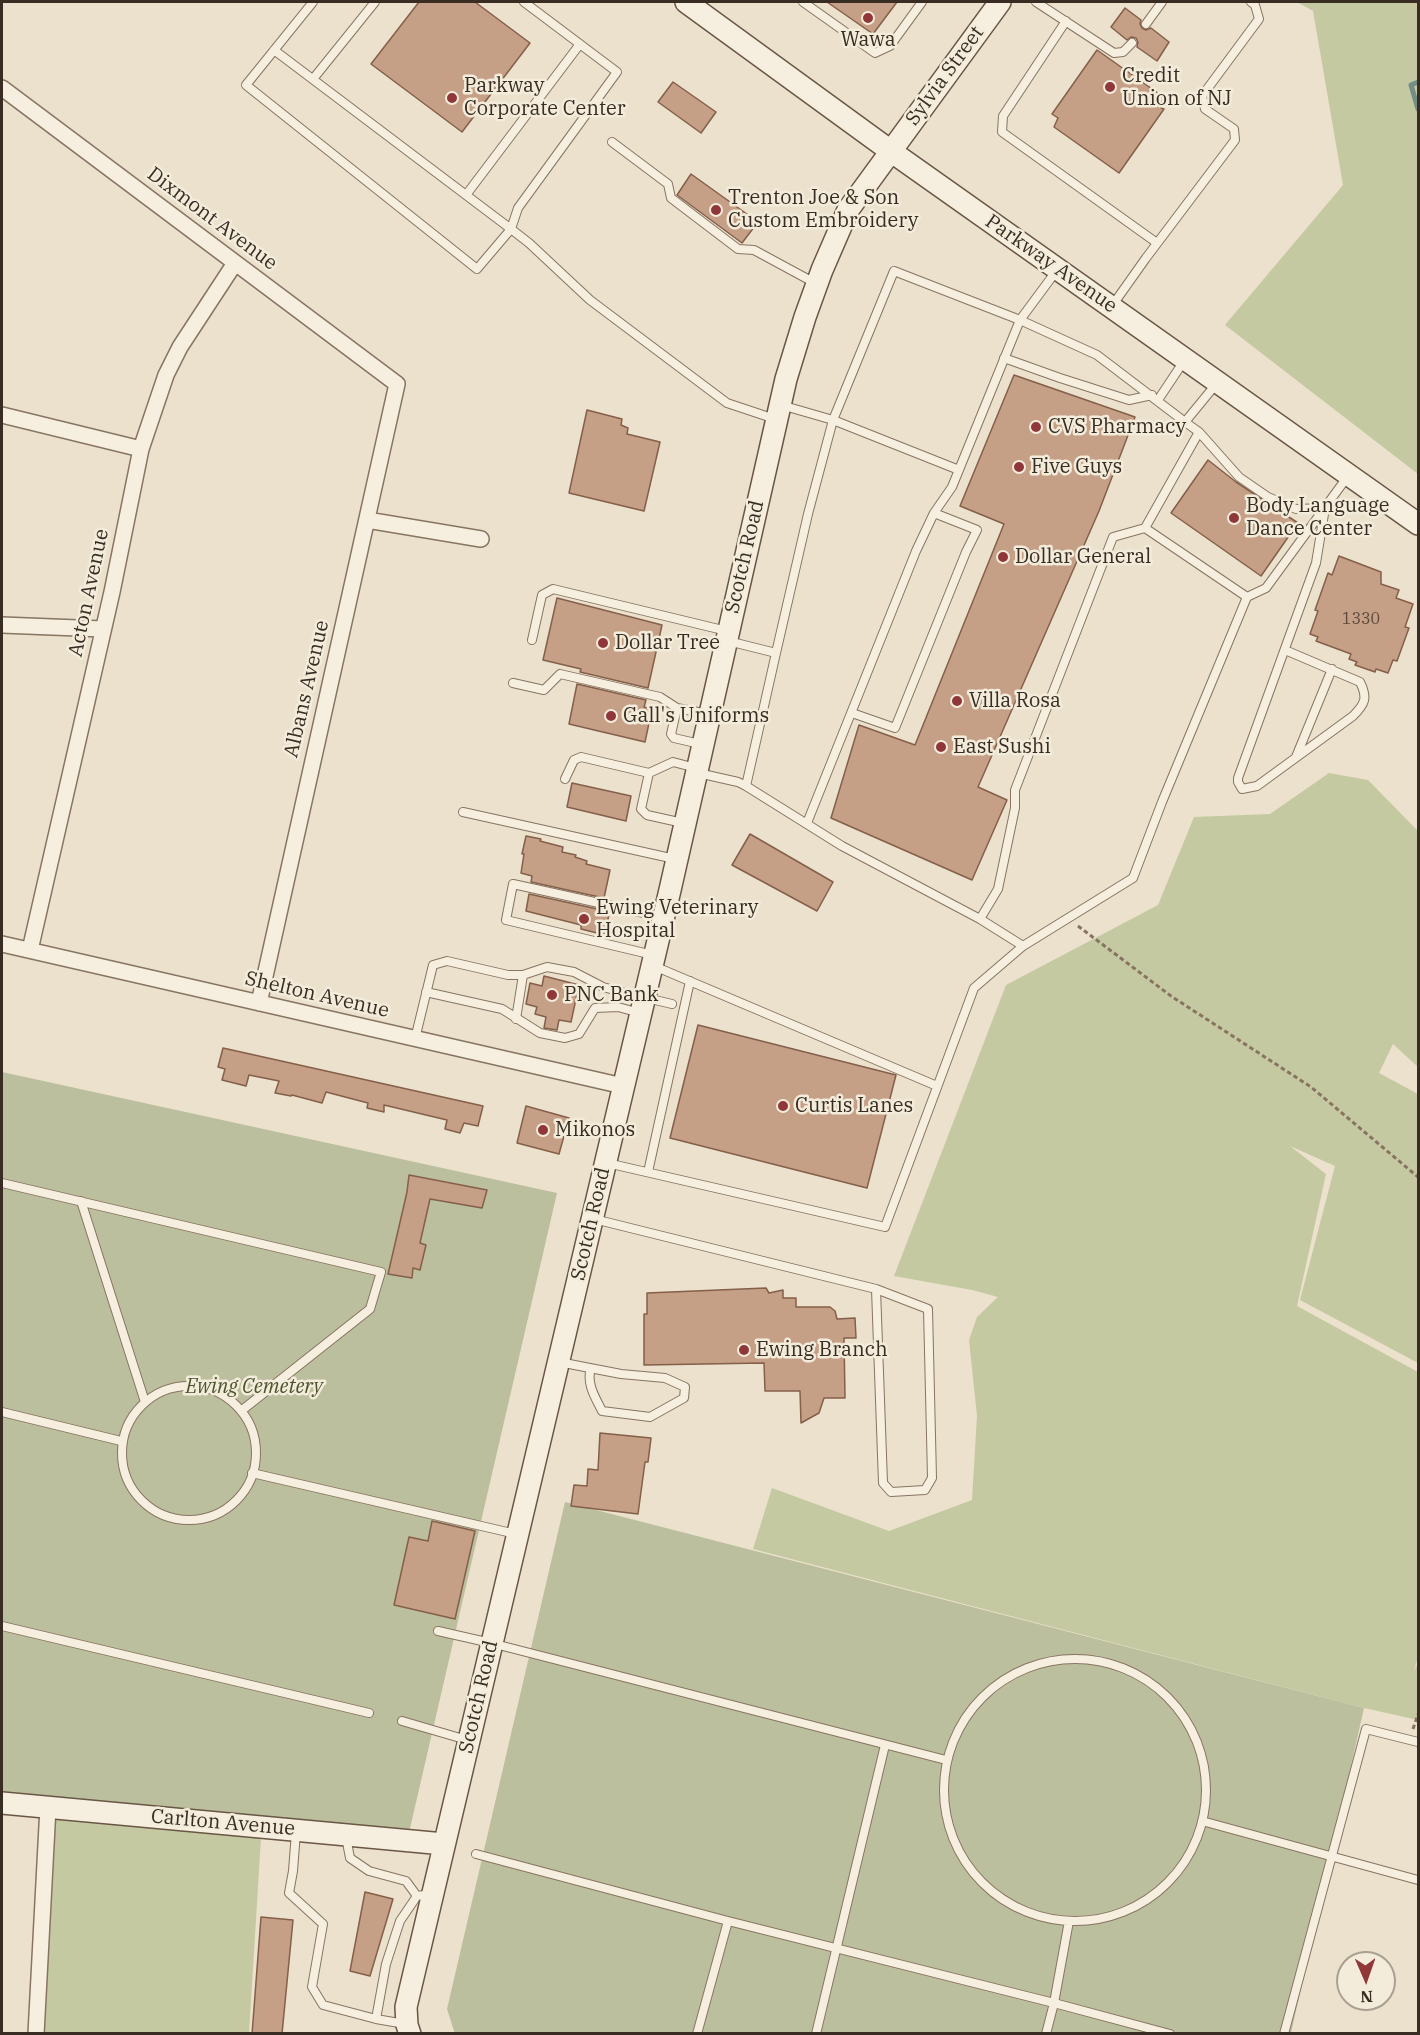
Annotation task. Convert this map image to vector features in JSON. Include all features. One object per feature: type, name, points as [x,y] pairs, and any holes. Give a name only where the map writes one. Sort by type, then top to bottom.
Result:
[{"type":"main road","name":"Parkway Avenue","points":[[686,2],[892,152],[1419,524]]},
{"type":"main road","name":"Sylvia Street","points":[[892,152],[1000,2]]},
{"type":"main road","name":"Scotch Road","points":[[408,2029],[406,2007],[424,1895],[444,1844],[685,824],[778,412],[805,317],[848,210],[892,152]]},
{"type":"main road","name":"Carlton Avenue","points":[[2,1803],[444,1844]]},
{"type":"street","name":"Dixmont Avenue","points":[[2,88],[397,384]]},
{"type":"street","name":"Acton Avenue","points":[[30,950],[104,628],[141,449],[155,404],[180,347],[235,263]]},
{"type":"street","name":"Albans Avenue","points":[[259,1003],[397,384]]},
{"type":"street","points":[[2,415],[141,449]]},
{"type":"street","points":[[367,520],[481,539]]},
{"type":"street","points":[[2,625],[104,628]]},
{"type":"street","name":"Shelton Avenue","points":[[2,944],[623,1086]]},
{"type":"street","points":[[36,2034],[48,1807]]},
{"type":"lane","points":[[313,2],[246,85],[477,268],[511,229],[518,208],[617,72],[524,2]]},
{"type":"lane","points":[[313,79],[375,2]]},
{"type":"lane","points":[[803,2],[875,53],[890,46],[921,2]]},
{"type":"lane","points":[[1035,2],[1114,53],[1123,52],[1132,43]]},
{"type":"lane","points":[[1146,24],[1162,2]]},
{"type":"lane","points":[[1112,307],[1235,140],[1234,129],[1205,109],[1202,96],[1259,19],[1255,5],[1251,2]]},
{"type":"lane","points":[[1066,21],[1003,116],[1002,132],[1157,243]]},
{"type":"lane","points":[[466,195],[580,44]]},
{"type":"lane","points":[[274,50],[511,229],[590,300],[727,402],[833,420],[959,470]]},
{"type":"lane","points":[[612,142],[668,183],[671,198],[738,249],[754,250],[817,284]]},
{"type":"lane","points":[[807,823],[916,551],[934,513],[952,487],[1020,320],[1058,269]]},
{"type":"lane","points":[[746,786],[808,514],[833,420],[894,271],[1020,320],[1097,355],[1199,432],[1239,477],[1268,497],[1296,509],[1325,508]]},
{"type":"lane","points":[[1004,358],[1130,400],[1155,398],[1185,359]]},
{"type":"lane","points":[[1185,422],[1218,382]]},
{"type":"lane","points":[[980,919],[998,889],[1014,808],[1015,790],[1113,537],[1145,528],[1199,432]]},
{"type":"lane","points":[[605,1162],[885,1227],[974,988],[1023,946],[1133,878],[1247,597],[1266,588],[1349,475]]},
{"type":"lane","points":[[1285,650],[1360,682],[1366,693],[1362,706],[1353,716],[1257,786],[1242,789],[1238,782],[1316,562],[1325,508]]},
{"type":"lane","points":[[852,713],[895,728],[977,530],[934,513]]},
{"type":"lane","points":[[1145,528],[1247,597]]},
{"type":"lane","points":[[532,640],[543,595],[552,589],[727,636],[777,653]]},
{"type":"lane","points":[[1296,758],[1332,669]]},
{"type":"lane","points":[[513,683],[544,690],[560,674],[660,697],[677,708],[709,714]]},
{"type":"lane","points":[[677,708],[672,734],[674,738],[702,745]]},
{"type":"lane","points":[[565,779],[574,760],[581,757],[649,773],[673,762],[738,782],[842,846],[980,919],[1023,946]]},
{"type":"lane","points":[[649,773],[641,809],[647,815],[685,824]]},
{"type":"lane","points":[[463,812],[676,859]]},
{"type":"lane","points":[[663,917],[513,884],[506,920],[653,960],[690,981],[937,1086]]},
{"type":"lane","points":[[415,1039],[433,965],[447,961],[508,975],[523,975],[547,968],[574,972],[642,1006]]},
{"type":"lane","points":[[516,1019],[523,975]]},
{"type":"lane","points":[[648,1172],[690,981]]},
{"type":"lane","points":[[426,992],[502,1010],[540,1033],[565,1038],[579,1034],[595,1008],[672,1004]]},
{"type":"lane","points":[[2,1182],[381,1272],[370,1309],[242,1411]]},
{"type":"lane","points":[[81,1201],[145,1402]]},
{"type":"lane","points":[[592,1218],[876,1289],[928,1308],[932,1478],[925,1490],[891,1492],[883,1483],[876,1289]]},
{"type":"lane","points":[[558,1362],[591,1368],[621,1374],[665,1378],[685,1387],[684,1398],[650,1416],[602,1411],[591,1389],[589,1374],[591,1368]]},
{"type":"lane","points":[[183,1386],[203,1387],[224,1396],[242,1411],[252,1431],[256,1453],[252,1473],[241,1496],[224,1510],[203,1519],[180,1520],[158,1514],[140,1500],[127,1481],[121,1441],[132,1417],[145,1402],[163,1391],[183,1386]]},
{"type":"lane","points":[[2,1412],[121,1441]]},
{"type":"lane","points":[[252,1473],[517,1534]]},
{"type":"lane","points":[[2,1626],[369,1713]]},
{"type":"lane","points":[[438,1631],[946,1760]]},
{"type":"lane","points":[[1090,1659],[1121,1667],[1149,1682],[1173,1702],[1191,1729],[1202,1758],[1206,1790],[1202,1821],[1194,1846],[1180,1868],[1163,1887],[1143,1902],[1119,1913],[1094,1919],[1069,1921],[1036,1915],[1006,1902],[980,1882],[960,1856],[948,1825],[943,1792],[946,1760],[957,1730],[975,1704],[999,1683],[1037,1665],[1058,1660],[1090,1659]]},
{"type":"lane","points":[[402,1721],[468,1740]]},
{"type":"lane","points":[[1284,2034],[1366,1729],[1419,1742]]},
{"type":"lane","points":[[816,2034],[885,1745]]},
{"type":"lane","points":[[1202,1821],[1419,1880]]},
{"type":"lane","points":[[296,1830],[289,1893],[323,1924],[312,1988],[323,2005],[408,2029]]},
{"type":"lane","points":[[345,1835],[350,1858],[369,1871],[406,1881],[424,1895],[400,1921],[386,1964],[376,2019]]},
{"type":"lane","points":[[476,1854],[1170,2034]]},
{"type":"lane","points":[[697,2034],[728,1921]]},
{"type":"lane","points":[[1046,2034],[1069,1921]]},
{"type":"path","points":[[1069,919],[1171,996],[1311,1087],[1419,1177]]},
{"type":"path","points":[[1408,1739],[1419,1714]]},
{"type":"green space","points":[[1297,2],[1418,2],[1418,474],[1225,325],[1343,185],[1313,11]]},
{"type":"green space","points":[[1329,773],[1368,780],[1418,831],[1418,1067],[1393,1044],[1379,1073],[1418,1094],[1418,1363],[1300,1300],[1335,1166],[1290,1146],[1326,1174],[1297,1306],[1418,1372],[1418,1657],[1414,1671],[1418,1663],[1418,1720],[1364,1708],[753,1549],[772,1488],[889,1531],[972,1500],[977,1416],[969,1340],[977,1317],[998,1297],[894,1276],[1006,985],[1158,905],[1194,817],[1270,814]]},
{"type":"green space","name":"Ewing Cemetery","points":[[2,1072],[557,1193],[408,1837],[2,1795]]},
{"type":"green space","points":[[565,1502],[1364,1708],[1291,2033],[455,2034],[447,2009]]},
{"type":"green space","points":[[49,1801],[262,1822],[249,2033],[36,2034]]},
{"type":"building","name":"Parkway Corporate Center","points":[[419,2],[475,2],[530,43],[462,132],[371,64]]},
{"type":"building","name":"Wawa","points":[[827,2],[897,2],[873,34]]},
{"type":"building","points":[[1125,8],[1141,20],[1142,28],[1146,30],[1151,28],[1169,42],[1157,61],[1137,47],[1136,38],[1131,37],[1127,40],[1111,27]]},
{"type":"building","name":"Credit Union of NJ","points":[[1097,50],[1162,96],[1159,100],[1164,103],[1161,108],[1164,109],[1119,173],[1054,127],[1058,118],[1052,114]]},
{"type":"building","points":[[673,82],[716,112],[701,133],[658,102]]},
{"type":"building","name":"Trenton Joe & Son Custom Embroidery","points":[[691,174],[758,222],[742,243],[677,195]]},
{"type":"building","points":[[1014,375],[1135,417],[1099,511],[978,787],[1007,800],[972,880],[831,818],[859,725],[915,745],[1004,524],[960,506]]},
{"type":"building","points":[[587,410],[622,419],[621,425],[628,428],[627,434],[660,442],[644,511],[569,493]]},
{"type":"building","name":"Body Language Dance Center","points":[[1208,460],[1236,482],[1298,523],[1261,576],[1171,513]]},
{"type":"building","points":[[1339,556],[1381,572],[1381,584],[1399,590],[1396,598],[1413,604],[1405,627],[1409,628],[1397,661],[1393,660],[1388,673],[1376,669],[1375,672],[1355,665],[1357,662],[1349,659],[1351,654],[1316,641],[1318,637],[1310,634],[1318,611],[1315,610],[1328,573],[1332,575]]},
{"type":"building","name":"Dollar Tree","points":[[557,598],[662,625],[648,688],[580,672],[581,669],[543,660]]},
{"type":"building","name":"Gall's Uniforms","points":[[577,684],[646,700],[644,707],[652,709],[645,742],[569,724]]},
{"type":"building","points":[[572,783],[631,796],[626,821],[567,807]]},
{"type":"building","points":[[750,834],[833,882],[817,911],[732,865]]},
{"type":"building","points":[[526,836],[563,847],[562,852],[576,855],[575,857],[587,861],[586,864],[610,870],[604,898],[531,882],[532,876],[521,873]]},
{"type":"building","name":"Ewing Veterinary Hospital","points":[[529,894],[602,910],[609,914],[605,935],[581,929],[581,925],[526,911]]},
{"type":"building","name":"PNC Bank","points":[[544,976],[579,985],[571,1022],[559,1020],[557,1030],[544,1028],[546,1017],[535,1014],[537,1007],[526,1004],[530,983],[542,986]]},
{"type":"building","name":"Curtis Lanes","points":[[698,1025],[896,1075],[867,1188],[670,1138]]},
{"type":"building","points":[[223,1048],[483,1106],[478,1126],[464,1123],[460,1133],[445,1129],[447,1120],[384,1105],[384,1112],[367,1108],[368,1103],[326,1092],[322,1103],[275,1093],[279,1081],[249,1075],[246,1086],[222,1080],[225,1069],[218,1067]]},
{"type":"building","name":"Mikonos","points":[[526,1106],[569,1118],[559,1154],[517,1143]]},
{"type":"building","points":[[409,1175],[487,1190],[482,1208],[430,1199],[420,1243],[426,1245],[420,1270],[413,1268],[412,1278],[388,1274]]},
{"type":"building","name":"Ewing Branch","points":[[766,1288],[769,1293],[783,1290],[783,1298],[796,1298],[796,1307],[830,1307],[835,1311],[837,1319],[855,1318],[856,1338],[844,1338],[845,1398],[824,1398],[819,1413],[801,1423],[800,1391],[765,1391],[764,1363],[644,1365],[644,1314],[647,1314],[647,1293]]},
{"type":"building","points":[[600,1433],[651,1438],[648,1462],[645,1462],[638,1514],[571,1506],[574,1485],[587,1486],[588,1469],[598,1470]]},
{"type":"building","points":[[432,1521],[475,1531],[455,1619],[394,1605],[409,1537],[428,1541]]},
{"type":"building","points":[[365,1892],[393,1899],[370,1976],[350,1971]]},
{"type":"building","points":[[261,1917],[293,1920],[282,2034],[252,2034]]},
{"type":"waterway","points":[[1418,82],[1411,85],[1418,109]]},
{"type":"place","name":"Wawa","points":[[868,18]]},
{"type":"place","name":"Credit Union of NJ","points":[[1110,87]]},
{"type":"place","name":"Parkway Corporate Center","points":[[452,98]]},
{"type":"place","name":"Trenton Joe & Son Custom Embroidery","points":[[716,210]]},
{"type":"place","name":"CVS Pharmacy","points":[[1036,427]]},
{"type":"place","name":"Five Guys","points":[[1019,467]]},
{"type":"place","name":"Body Language Dance Center","points":[[1234,518]]},
{"type":"place","name":"Dollar General","points":[[1003,557]]},
{"type":"place","name":"Dollar Tree","points":[[603,643]]},
{"type":"place","name":"Villa Rosa","points":[[957,701]]},
{"type":"place","name":"Gall's Uniforms","points":[[611,716]]},
{"type":"place","name":"East Sushi","points":[[941,747]]},
{"type":"place","name":"Ewing Veterinary Hospital","points":[[584,919]]},
{"type":"place","name":"PNC Bank","points":[[552,995]]},
{"type":"place","name":"Curtis Lanes","points":[[783,1106]]},
{"type":"place","name":"Mikonos","points":[[543,1130]]},
{"type":"place","name":"Ewing Branch","points":[[744,1350]]}]
